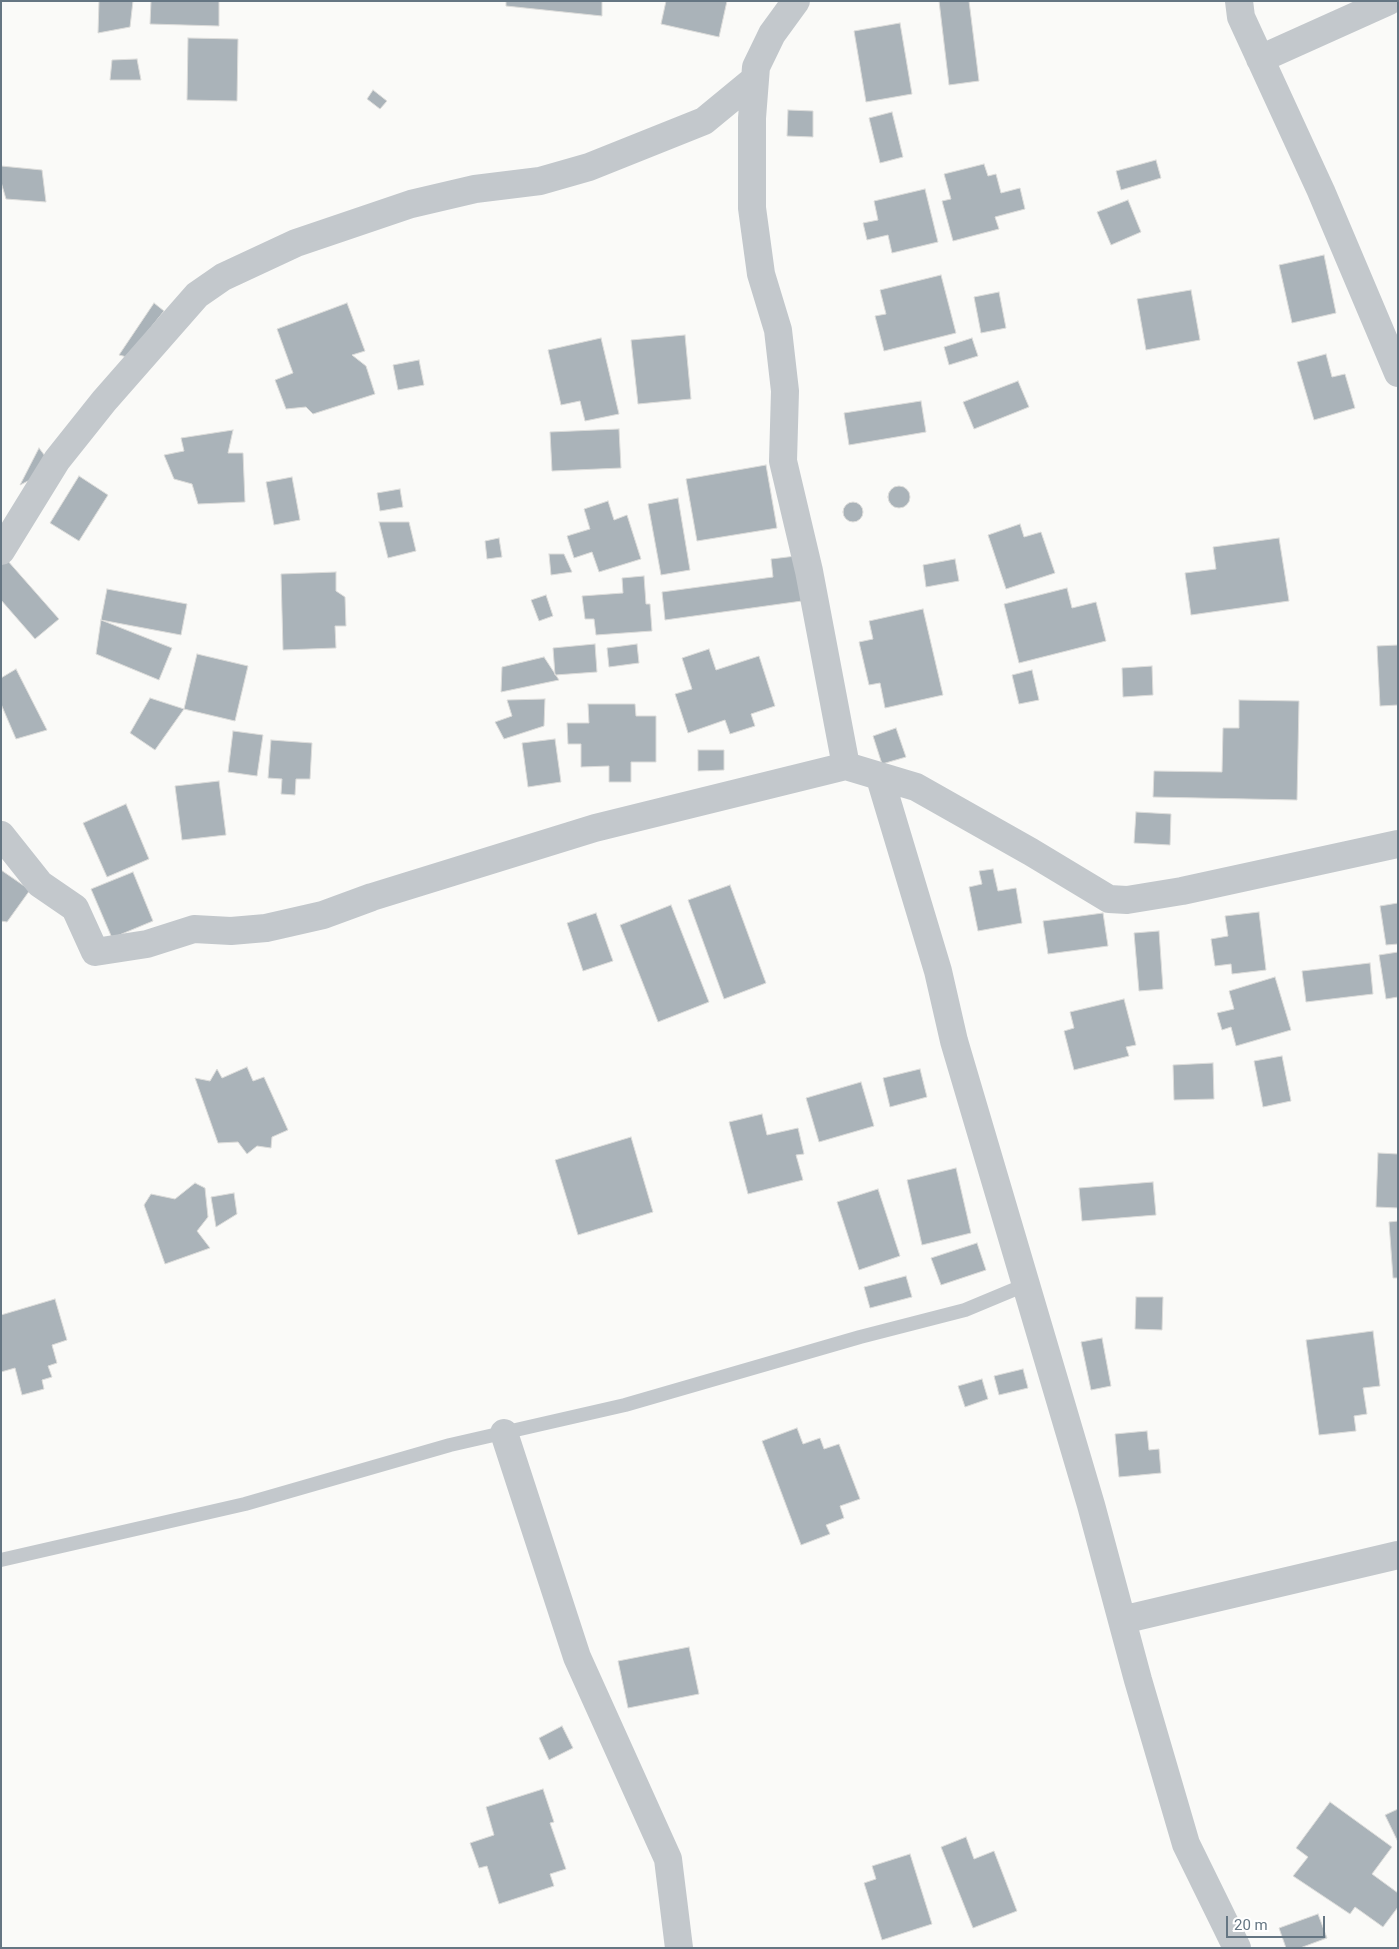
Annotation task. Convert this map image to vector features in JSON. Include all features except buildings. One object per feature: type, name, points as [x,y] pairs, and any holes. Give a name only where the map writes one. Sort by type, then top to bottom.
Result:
[{"type":"street","points":[[796,1],[772,34],[756,67],[752,118],[752,208],[761,274],[778,330],[785,391],[783,461],[809,571],[846,766]]},
{"type":"street","points":[[1239,1],[1241,17],[1321,191],[1398,373]]},
{"type":"street","points":[[1260,59],[1389,1]]},
{"type":"street","points":[[1,550],[57,460],[98,408],[197,295],[222,277],[296,243],[411,204],[475,189],[540,181],[589,167],[704,121],[755,79]]},
{"type":"street","points":[[704,121],[752,118]]},
{"type":"street","points":[[1,835],[40,884],[75,908],[95,952],[147,944],[194,929],[231,931],[266,928],[323,915],[372,897],[595,828],[846,766],[916,788],[1015,843],[1109,899],[1127,900],[1182,891],[1398,844]]},
{"type":"street","points":[[880,778],[938,971],[954,1042],[1091,1505],[1186,1844],[1237,1948]]},
{"type":"street","points":[[504,1433],[577,1657],[668,1859],[679,1948]]},
{"type":"street","points":[[1122,1620],[1398,1555]]},
{"type":"lane","points":[[1,1560],[245,1504],[450,1446],[625,1404],[965,1310],[1026,1285]]}]
